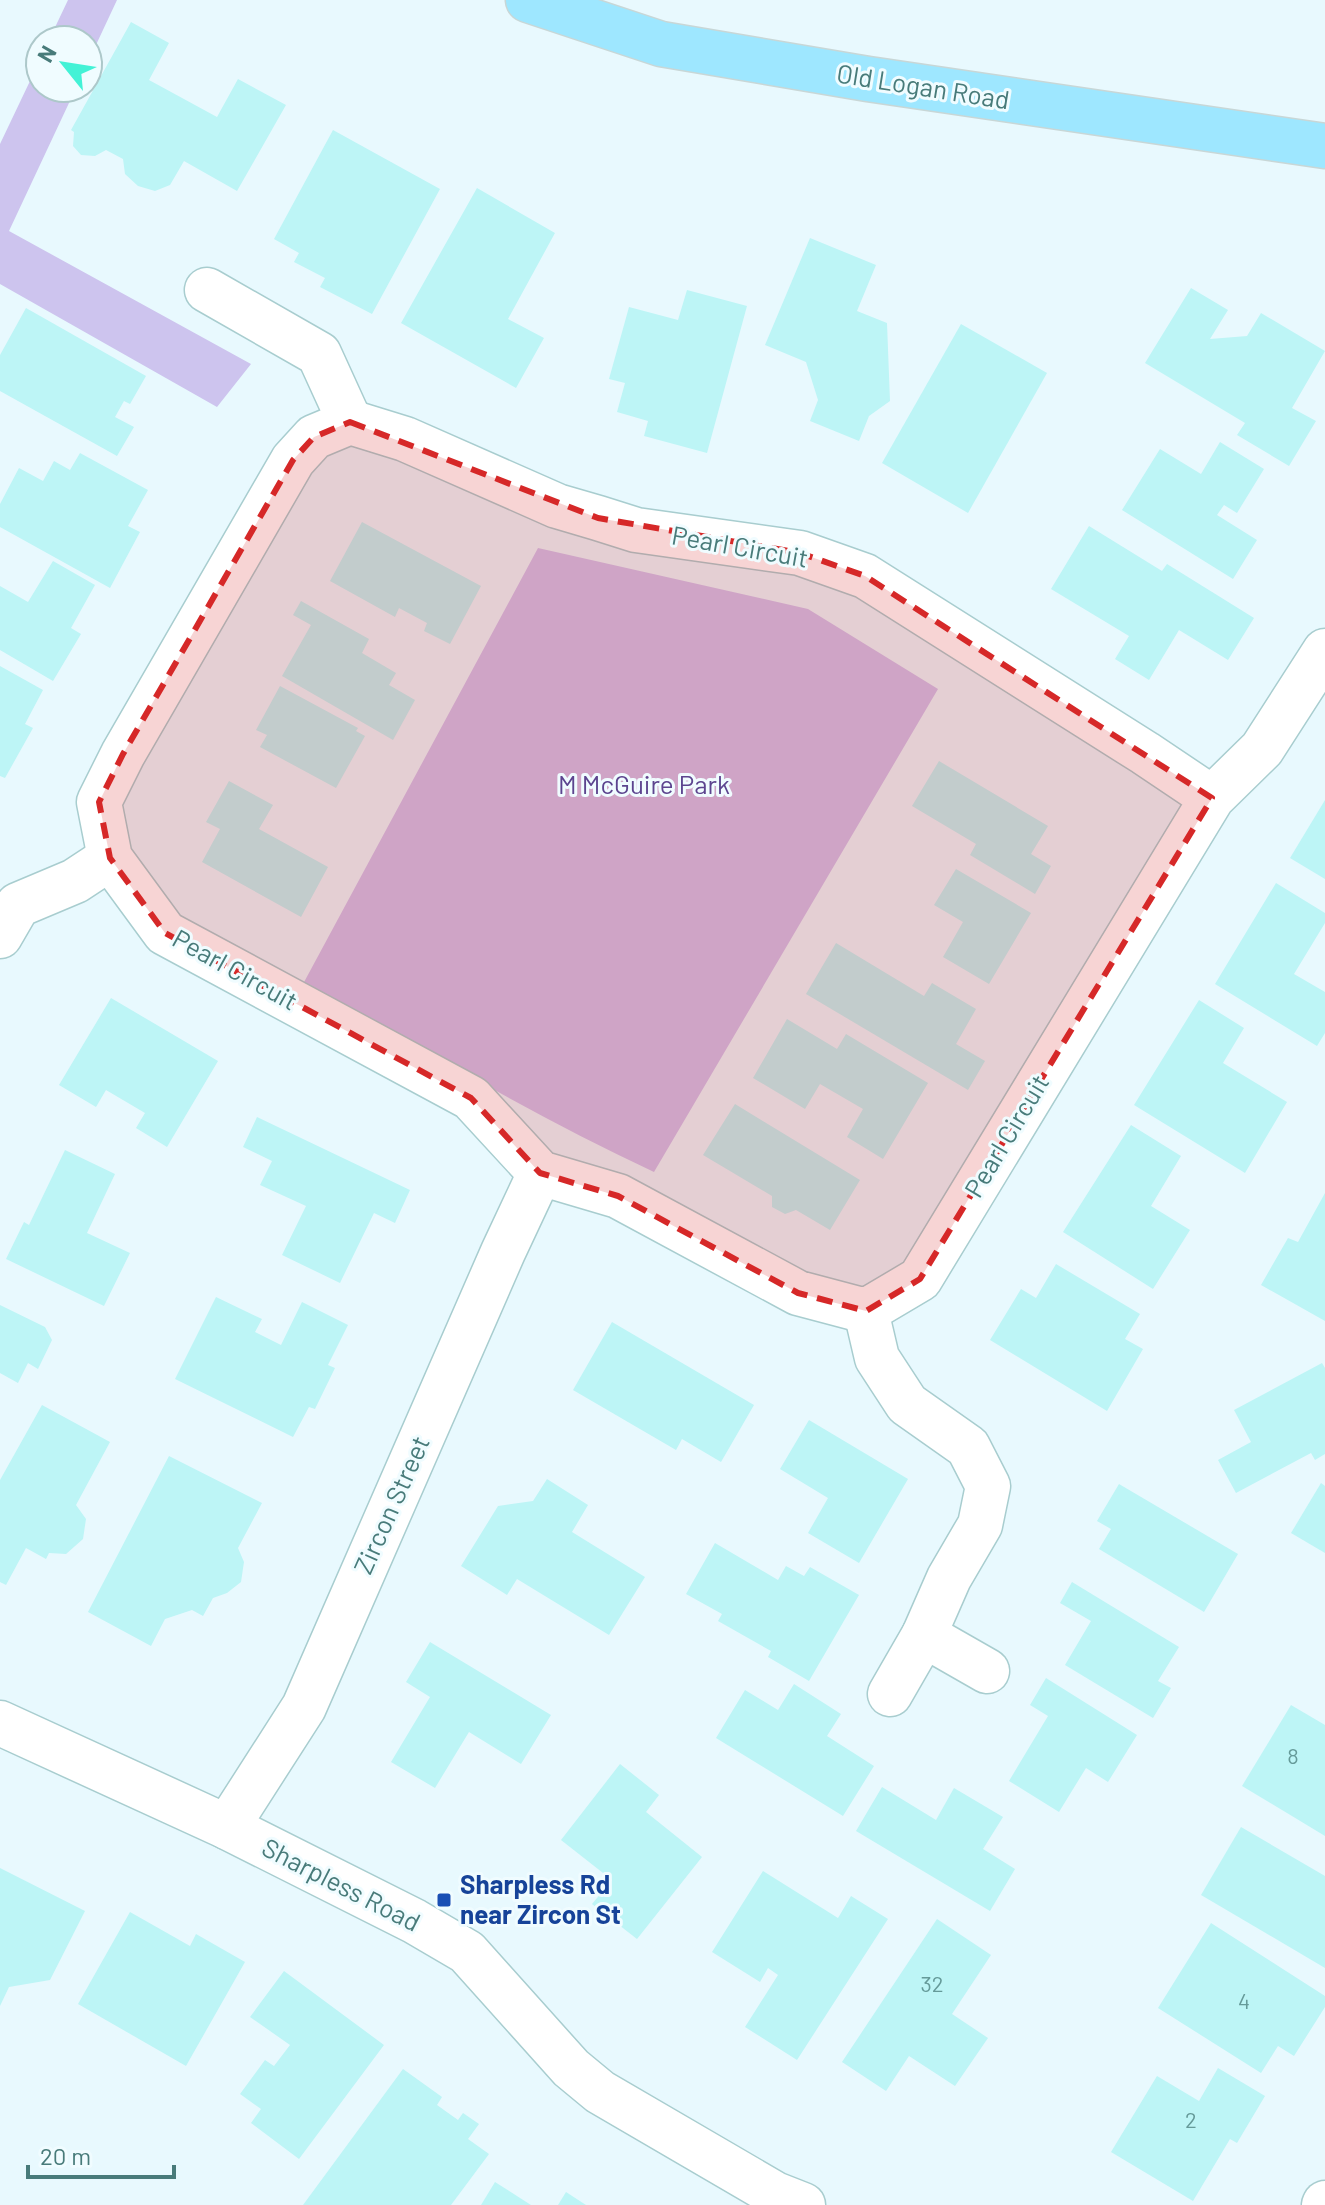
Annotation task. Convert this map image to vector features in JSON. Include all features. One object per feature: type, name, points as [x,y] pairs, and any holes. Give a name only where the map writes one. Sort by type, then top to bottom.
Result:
[{"type":"main road","name":"Old Logan Road","points":[[528,0],[661,44],[868,79],[1325,146]]},
{"type":"street","points":[[207,290],[319,354],[350,422]]},
{"type":"street","name":"Pearl Circuit","points":[[540,1173],[471,1098],[165,933],[110,858],[99,802],[123,754],[293,460],[314,437],[350,422],[405,439],[557,506],[636,530],[800,553],[865,576],[1212,798],[920,1279],[866,1311]]},
{"type":"street","points":[[1212,798],[1262,749],[1325,651]]},
{"type":"street","points":[[0,936],[18,905],[75,881],[110,858]]},
{"type":"street","points":[[540,1173],[618,1196],[798,1293],[866,1311],[877,1358],[907,1404],[968,1447],[988,1486],[980,1525],[949,1578],[924,1635],[890,1694]]},
{"type":"street","name":"Zircon Street","points":[[227,1827],[304,1707],[540,1173]]},
{"type":"street","points":[[924,1635],[987,1671]]},
{"type":"street","name":"Sharpless Road","points":[[0,1723],[227,1827],[414,1921],[467,1952],[571,2068],[600,2092],[775,2194],[803,2205]]},
{"type":"highlighted area","points":[[350,422],[598,518],[800,553],[865,576],[1212,798],[920,1279],[866,1311],[798,1293],[618,1196],[540,1173],[471,1098],[165,933],[110,858],[99,802],[123,754],[293,460],[314,437]]},
{"type":"green space","points":[[68,0],[117,0],[104,28],[104,24],[57,24]]},
{"type":"green space","points":[[24,94],[24,104],[69,104],[9,231],[251,364],[217,407],[0,284],[0,144]]},
{"type":"green space","name":"M McGuire Park","points":[[538,548],[808,609],[938,689],[654,1172],[521,1105],[303,984]]},
{"type":"building","points":[[131,22],[169,43],[149,80],[217,117],[238,79],[286,105],[237,191],[184,161],[170,185],[155,191],[138,186],[125,174],[123,159],[106,150],[95,156],[81,155],[73,146],[74,132],[71,130],[85,104],[104,104],[104,71]]},
{"type":"building","points":[[333,130],[440,189],[372,314],[320,287],[325,278],[294,262],[299,253],[274,239]]},
{"type":"building","points":[[477,188],[555,233],[508,319],[544,338],[516,388],[401,323]]},
{"type":"building","points":[[810,238],[876,265],[857,311],[887,323],[890,401],[869,416],[859,441],[810,421],[818,400],[806,362],[765,345]]},
{"type":"building","points":[[1191,288],[1228,310],[1210,339],[1247,336],[1261,313],[1325,351],[1292,408],[1316,421],[1289,466],[1237,435],[1245,423],[1145,363]]},
{"type":"building","points":[[687,290],[747,306],[707,453],[644,436],[648,421],[617,412],[625,383],[609,379],[629,307],[678,320]]},
{"type":"building","points":[[26,308],[146,376],[130,404],[124,401],[115,417],[134,427],[117,456],[0,391],[0,355]]},
{"type":"building","points":[[961,324],[1047,373],[968,513],[882,463]]},
{"type":"building","points":[[1220,442],[1264,469],[1237,513],[1224,505],[1217,515],[1257,540],[1233,579],[1122,510],[1160,449],[1201,474]]},
{"type":"building","points":[[80,453],[148,490],[128,526],[140,532],[110,588],[0,527],[0,504],[19,468],[43,481],[54,461],[70,470]]},
{"type":"building","points":[[362,522],[481,586],[450,644],[424,631],[427,623],[399,608],[395,617],[330,581]]},
{"type":"building","points":[[1089,526],[1162,571],[1167,564],[1254,618],[1228,660],[1179,630],[1149,680],[1115,659],[1129,636],[1051,589]]},
{"type":"building","points":[[53,561],[95,585],[71,628],[81,634],[53,681],[0,650],[0,586],[28,602]]},
{"type":"building","points":[[301,601],[369,639],[362,653],[396,673],[389,685],[415,700],[393,740],[282,676],[311,625],[293,615]]},
{"type":"building","points":[[0,666],[43,690],[25,724],[33,728],[5,778],[0,776]]},
{"type":"building","points":[[280,686],[358,728],[356,731],[365,736],[336,788],[260,747],[267,735],[256,730]]},
{"type":"building","points":[[939,761],[1048,826],[1031,854],[1051,866],[1035,894],[970,855],[976,844],[912,806]]},
{"type":"building","points":[[229,781],[273,805],[259,829],[328,867],[301,917],[202,862],[220,829],[206,822]]},
{"type":"building","points":[[1325,800],[1325,879],[1290,858]]},
{"type":"building","points":[[956,869],[1031,913],[989,984],[943,957],[963,922],[934,905]]},
{"type":"building","points":[[1276,883],[1325,913],[1325,923],[1294,974],[1325,992],[1325,1033],[1317,1046],[1215,984]]},
{"type":"building","points":[[836,943],[924,996],[932,983],[976,1009],[956,1044],[985,1061],[968,1090],[806,994]]},
{"type":"building","points":[[111,998],[218,1061],[167,1147],[136,1128],[145,1113],[106,1090],[96,1107],[59,1085]]},
{"type":"building","points":[[1199,1000],[1244,1028],[1223,1063],[1287,1102],[1245,1173],[1134,1105]]},
{"type":"building","points":[[787,1019],[837,1049],[846,1034],[928,1083],[883,1159],[847,1137],[863,1109],[820,1084],[805,1109],[753,1078]]},
{"type":"building","points":[[735,1104],[860,1180],[830,1230],[796,1210],[785,1214],[772,1207],[772,1196],[703,1155]]},
{"type":"building","points":[[257,1117],[410,1190],[395,1223],[374,1213],[340,1283],[282,1255],[306,1206],[260,1185],[272,1161],[243,1147]]},
{"type":"building","points":[[1131,1125],[1181,1156],[1151,1206],[1190,1230],[1153,1289],[1063,1232]]},
{"type":"building","points":[[65,1150],[115,1174],[87,1233],[130,1253],[104,1306],[6,1259],[24,1222],[29,1225]]},
{"type":"building","points":[[1325,1193],[1325,1321],[1261,1285],[1288,1238],[1298,1242]]},
{"type":"building","points":[[1056,1264],[1140,1314],[1125,1339],[1143,1349],[1107,1411],[990,1340],[1021,1289],[1036,1298]]},
{"type":"building","points":[[216,1297],[262,1319],[255,1332],[281,1345],[302,1302],[348,1325],[328,1365],[335,1368],[315,1409],[309,1407],[293,1437],[175,1379]]},
{"type":"building","points":[[0,1305],[45,1327],[52,1340],[38,1369],[28,1363],[18,1383],[0,1373]]},
{"type":"building","points":[[612,1322],[754,1405],[721,1462],[682,1439],[676,1450],[573,1390]]},
{"type":"building","points":[[1322,1363],[1325,1368],[1325,1454],[1315,1460],[1311,1453],[1236,1493],[1218,1460],[1251,1442],[1234,1410]]},
{"type":"building","points":[[42,1405],[110,1442],[76,1505],[86,1519],[83,1539],[66,1554],[49,1553],[46,1559],[26,1548],[6,1585],[0,1582],[0,1480]]},
{"type":"building","points":[[809,1420],[908,1479],[859,1563],[808,1533],[828,1498],[780,1469]]},
{"type":"building","points":[[169,1456],[262,1503],[238,1548],[244,1562],[241,1582],[227,1593],[213,1598],[203,1616],[192,1610],[165,1619],[151,1646],[88,1612]]},
{"type":"building","points":[[547,1479],[588,1505],[572,1532],[645,1577],[609,1635],[517,1579],[507,1595],[461,1566],[498,1506],[533,1501]]},
{"type":"building","points":[[1321,1483],[1325,1486],[1325,1553],[1291,1533]]},
{"type":"building","points":[[1119,1484],[1238,1554],[1204,1612],[1099,1549],[1111,1529],[1097,1521]]},
{"type":"building","points":[[715,1543],[778,1580],[786,1566],[804,1576],[810,1567],[859,1595],[809,1681],[768,1657],[771,1651],[718,1621],[722,1614],[686,1594]]},
{"type":"building","points":[[1072,1582],[1179,1647],[1158,1681],[1171,1688],[1153,1718],[1065,1665],[1091,1621],[1060,1603]]},
{"type":"building","points":[[430,1642],[551,1715],[521,1764],[469,1732],[435,1788],[391,1762],[430,1697],[406,1682]]},
{"type":"building","points":[[1046,1678],[1137,1735],[1108,1782],[1086,1768],[1059,1812],[1009,1781],[1048,1716],[1030,1705]]},
{"type":"building","points":[[794,1684],[841,1714],[827,1736],[874,1766],[843,1816],[716,1738],[745,1690],[778,1710]]},
{"type":"building","points":[[1291,1705],[1325,1725],[1325,1836],[1242,1786]]},
{"type":"building","points":[[620,1764],[659,1795],[646,1812],[702,1857],[637,1939],[592,1904],[612,1880],[561,1840]]},
{"type":"building","points":[[882,1787],[936,1820],[954,1788],[1003,1817],[983,1849],[1015,1869],[990,1911],[856,1831]]},
{"type":"building","points":[[1241,1827],[1325,1876],[1325,1968],[1201,1895]]},
{"type":"building","points":[[0,1868],[85,1911],[50,1980],[9,1987],[0,2006]]},
{"type":"building","points":[[763,1871],[838,1918],[851,1896],[888,1919],[797,2060],[745,2027],[778,1975],[768,1968],[760,1982],[712,1952]]},
{"type":"building","points":[[130,1912],[190,1946],[196,1934],[245,1962],[186,2066],[78,2004]]},
{"type":"building","points":[[937,1919],[991,1955],[952,2014],[988,2038],[955,2086],[909,2056],[886,2091],[842,2062]]},
{"type":"building","points":[[1211,1923],[1325,1996],[1325,2007],[1294,2056],[1278,2046],[1261,2073],[1158,2008]]},
{"type":"building","points":[[284,1971],[384,2045],[299,2159],[251,2123],[261,2109],[240,2094],[265,2060],[274,2066],[290,2045],[250,2017]]},
{"type":"building","points":[[1218,2068],[1265,2096],[1237,2143],[1230,2139],[1193,2201],[1111,2152],[1157,2076],[1199,2101]]},
{"type":"building","points":[[403,2069],[442,2097],[437,2105],[458,2120],[463,2113],[479,2124],[468,2139],[489,2154],[451,2205],[303,2205]]},
{"type":"building","points":[[495,2182],[531,2205],[481,2205]]},
{"type":"building","points":[[566,2192],[586,2205],[558,2205]]},
{"type":"place","name":"Sharpless Rd near Zircon St","points":[[444,1900]]}]
